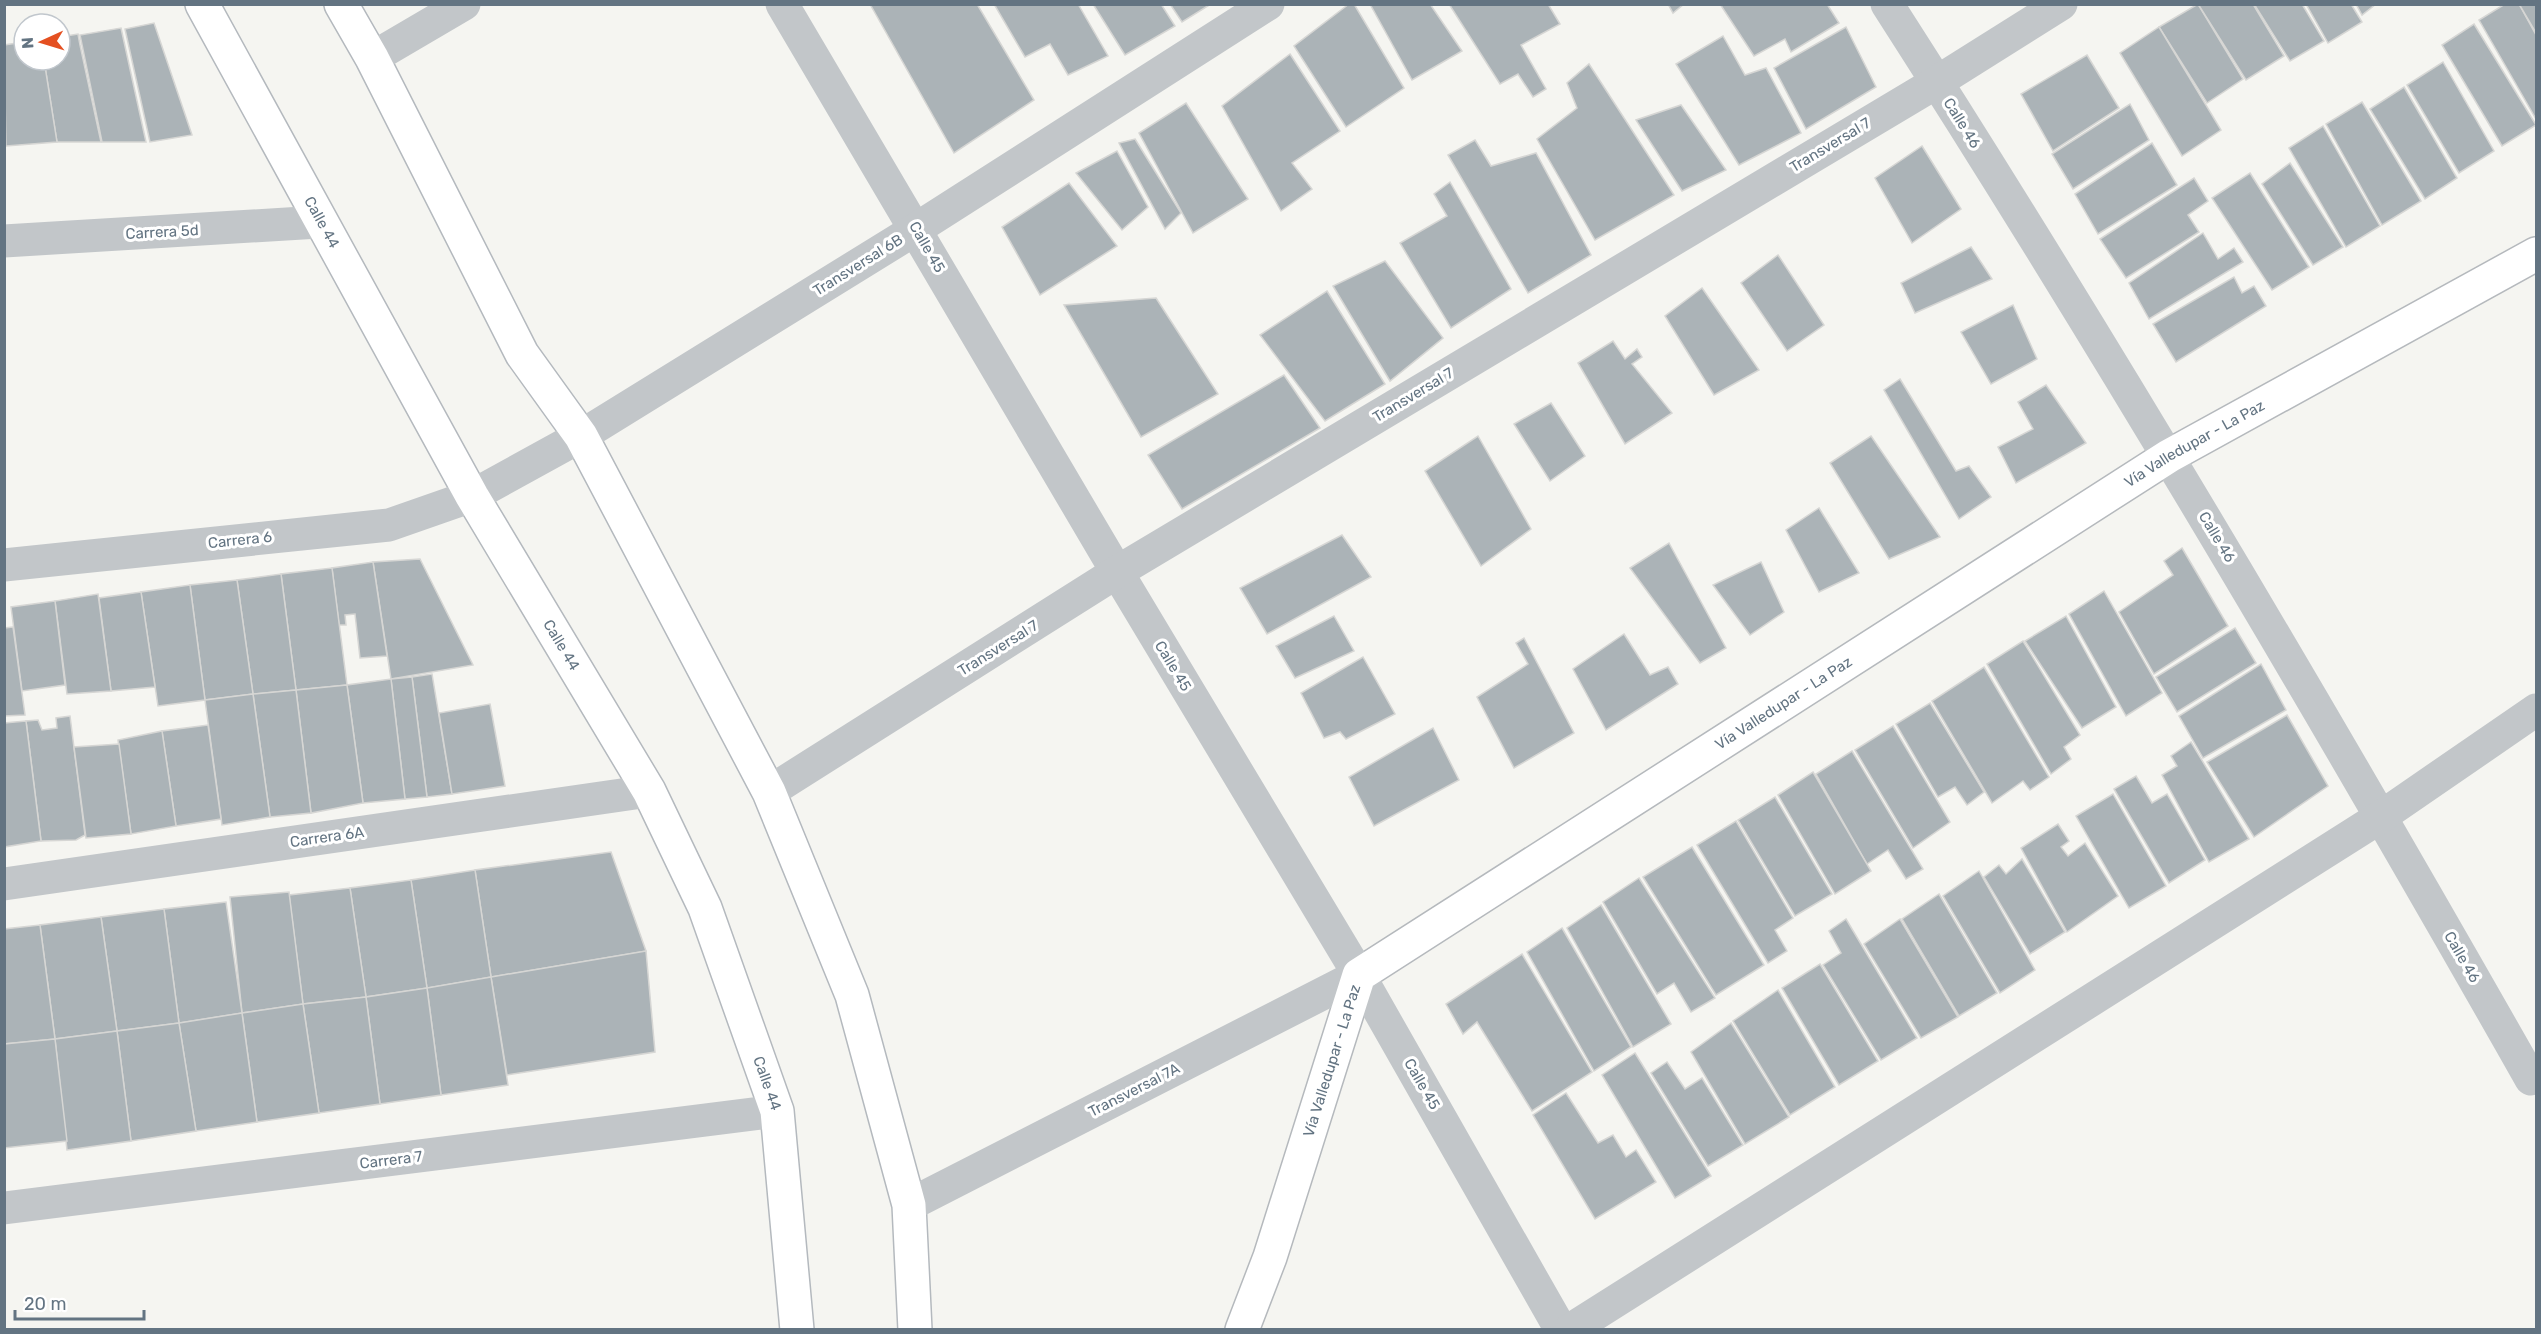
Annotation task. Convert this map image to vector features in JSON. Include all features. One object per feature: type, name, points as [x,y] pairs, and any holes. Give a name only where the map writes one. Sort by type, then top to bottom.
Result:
[{"type":"main road","name":"Calle 44","points":[[202,4],[319,222],[471,496],[649,791],[705,908],[777,1111],[797,1329]]},
{"type":"main road","points":[[341,4],[372,58],[522,354],[581,436],[769,792],[852,995],[909,1205],[915,1329]]},
{"type":"main road","name":"Vía Valledupar - La Paz","points":[[1242,1329],[1270,1257],[1359,975],[2169,456],[2536,254]]},
{"type":"street","points":[[372,58],[464,4]]},
{"type":"street","name":"Calle 45","points":[[782,4],[1117,572],[1359,975],[1561,1329]]},
{"type":"street","name":"Transversal 6B","points":[[471,496],[581,436],[916,229],[1268,4]]},
{"type":"street","name":"Calle 46","points":[[1887,4],[2169,456],[2534,1078]]},
{"type":"street","name":"Transversal 7","points":[[769,792],[1117,572],[1937,82],[2061,4]]},
{"type":"street","name":"Carrera 5d","points":[[4,241],[319,222]]},
{"type":"street","name":"Carrera 6","points":[[4,565],[389,525],[471,496]]},
{"type":"street","points":[[1570,1329],[2382,816],[2536,710]]},
{"type":"street","name":"Carrera 6A","points":[[4,884],[649,791]]},
{"type":"street","name":"Transversal 7A","points":[[909,1205],[1359,975]]},
{"type":"street","name":"Carrera 7","points":[[4,1208],[777,1111]]},
{"type":"building","points":[[870,4],[977,4],[1034,100],[954,153]]},
{"type":"building","points":[[994,4],[1078,4],[1108,56],[1068,75],[1050,44],[1025,57]]},
{"type":"building","points":[[1093,4],[1161,4],[1175,26],[1125,55]]},
{"type":"building","points":[[1170,4],[1211,4],[1182,22]]},
{"type":"building","points":[[1349,4],[1354,4],[1404,88],[1346,127],[1294,46]]},
{"type":"building","points":[[1370,4],[1430,4],[1462,51],[1412,80]]},
{"type":"building","points":[[1449,4],[1548,4],[1560,24],[1521,45],[1546,89],[1533,97],[1518,74],[1500,84]]},
{"type":"building","points":[[1668,4],[1684,4],[1673,13]]},
{"type":"building","points":[[1720,4],[1827,4],[1839,23],[1791,52],[1785,39],[1754,56]]},
{"type":"building","points":[[2198,4],[2243,79],[2207,103],[2159,27]]},
{"type":"building","points":[[2198,4],[2253,4],[2284,56],[2246,80]]},
{"type":"building","points":[[2254,4],[2302,4],[2324,41],[2290,61]]},
{"type":"building","points":[[2306,4],[2351,4],[2362,22],[2328,43]]},
{"type":"building","points":[[2356,4],[2376,4],[2362,15]]},
{"type":"building","points":[[2505,4],[2519,4],[2536,35],[2536,119],[2479,20]]},
{"type":"building","points":[[2519,4],[2536,4],[2536,33]]},
{"type":"building","points":[[154,23],[192,135],[150,142],[125,29]]},
{"type":"building","points":[[2474,24],[2536,125],[2502,146],[2442,45]]},
{"type":"building","points":[[1846,27],[1876,87],[1806,129],[1774,68]]},
{"type":"building","points":[[2159,27],[2221,130],[2182,156],[2120,53]]},
{"type":"building","points":[[121,28],[146,142],[102,142],[80,35]]},
{"type":"building","points":[[78,34],[101,142],[57,142],[46,72],[72,72],[72,35]]},
{"type":"building","points":[[1723,36],[1745,75],[1766,68],[1801,133],[1739,165],[1676,64]]},
{"type":"building","points":[[12,44],[12,72],[46,72],[57,142],[6,146],[4,45]]},
{"type":"building","points":[[1290,54],[1340,131],[1292,163],[1312,189],[1281,211],[1222,106]]},
{"type":"building","points":[[2087,55],[2119,108],[2053,151],[2021,94]]},
{"type":"building","points":[[2443,62],[2494,151],[2459,173],[2407,85]]},
{"type":"building","points":[[1589,64],[1674,195],[1595,240],[1537,139],[1577,108],[1567,83]]},
{"type":"building","points":[[2404,87],[2457,178],[2425,199],[2370,109]]},
{"type":"building","points":[[2362,102],[2421,201],[2382,225],[2326,124]]},
{"type":"building","points":[[1186,103],[1248,199],[1193,233],[1139,133]]},
{"type":"building","points":[[2130,104],[2149,140],[2073,189],[2052,154]]},
{"type":"building","points":[[1681,105],[1726,170],[1682,191],[1636,120]]},
{"type":"building","points":[[2323,126],[2380,226],[2346,247],[2289,148]]},
{"type":"building","points":[[1135,139],[1181,213],[1165,229],[1119,143]]},
{"type":"building","points":[[1475,140],[1491,166],[1536,153],[1591,255],[1528,293],[1448,155]]},
{"type":"building","points":[[2152,143],[2177,185],[2098,234],[2075,194]]},
{"type":"building","points":[[1922,146],[1961,209],[1912,243],[1875,178]]},
{"type":"building","points":[[1117,151],[1148,207],[1122,230],[1076,173]]},
{"type":"building","points":[[2290,163],[2343,247],[2313,265],[2262,184]]},
{"type":"building","points":[[2250,173],[2309,267],[2272,290],[2212,198]]},
{"type":"building","points":[[2194,178],[2208,201],[2188,215],[2199,232],[2126,278],[2100,239]]},
{"type":"building","points":[[1450,182],[1511,289],[1451,328],[1400,243],[1447,216],[1434,194]]},
{"type":"building","points":[[1069,183],[1117,246],[1040,295],[1002,227]]},
{"type":"building","points":[[2203,233],[2218,259],[2234,248],[2243,262],[2149,319],[2129,283]]},
{"type":"building","points":[[1971,247],[1992,279],[1915,313],[1901,283]]},
{"type":"building","points":[[1778,255],[1824,325],[1787,351],[1741,283]]},
{"type":"building","points":[[1385,261],[1443,338],[1390,381],[1333,286]]},
{"type":"building","points":[[2234,277],[2242,293],[2254,286],[2266,306],[2176,362],[2153,324]]},
{"type":"building","points":[[1702,288],[1759,370],[1714,395],[1665,316]]},
{"type":"building","points":[[1327,291],[1385,384],[1325,421],[1260,335]]},
{"type":"building","points":[[1156,298],[1218,394],[1141,437],[1064,305]]},
{"type":"building","points":[[2013,305],[2037,359],[1991,384],[1961,332]]},
{"type":"building","points":[[1613,341],[1625,359],[1637,349],[1642,357],[1632,364],[1672,413],[1625,444],[1578,363]]},
{"type":"building","points":[[1284,375],[1320,428],[1182,509],[1148,455]]},
{"type":"building","points":[[1900,379],[1956,471],[1969,466],[1991,497],[1959,519],[1884,390]]},
{"type":"building","points":[[2046,385],[2086,443],[2016,483],[1998,447],[2033,429],[2018,402]]},
{"type":"building","points":[[1551,403],[1585,456],[1550,481],[1514,424]]},
{"type":"building","points":[[1478,436],[1531,529],[1481,566],[1425,471]]},
{"type":"building","points":[[1871,436],[1940,537],[1889,559],[1830,463]]},
{"type":"building","points":[[1819,508],[1859,573],[1819,592],[1786,530]]},
{"type":"building","points":[[1342,535],[1371,577],[1267,634],[1240,588]]},
{"type":"building","points":[[1669,543],[1726,648],[1700,663],[1630,568]]},
{"type":"building","points":[[2182,548],[2228,626],[2154,674],[2119,612],[2173,575],[2164,561]]},
{"type":"building","points":[[420,559],[473,665],[391,679],[373,562]]},
{"type":"building","points":[[373,562],[387,656],[360,658],[355,614],[345,615],[346,625],[339,625],[332,568]]},
{"type":"building","points":[[1761,562],[1784,612],[1750,635],[1713,585]]},
{"type":"building","points":[[332,568],[347,685],[296,690],[281,574]]},
{"type":"building","points":[[281,574],[296,690],[253,694],[237,580]]},
{"type":"building","points":[[237,580],[253,694],[205,700],[190,585]]},
{"type":"building","points":[[190,585],[205,700],[158,706],[141,592]]},
{"type":"building","points":[[2104,591],[2162,693],[2126,716],[2069,614]]},
{"type":"building","points":[[141,592],[155,687],[111,691],[99,598]]},
{"type":"building","points":[[98,594],[111,691],[67,694],[55,601]]},
{"type":"building","points":[[55,601],[65,685],[22,691],[11,607]]},
{"type":"building","points":[[1334,616],[1354,651],[1295,678],[1276,646]]},
{"type":"building","points":[[2066,616],[2116,707],[2082,728],[2025,641]]},
{"type":"building","points":[[13,627],[25,715],[4,716],[4,628]]},
{"type":"building","points":[[2235,628],[2256,663],[2177,712],[2156,677]]},
{"type":"building","points":[[1624,634],[1650,675],[1668,667],[1678,684],[1606,730],[1573,669]]},
{"type":"building","points":[[1524,638],[1574,733],[1514,768],[1477,697],[1528,664],[1516,643]]},
{"type":"building","points":[[2023,641],[2080,735],[2064,747],[2071,759],[2051,774],[1987,664]]},
{"type":"building","points":[[1363,657],[1395,714],[1346,739],[1340,732],[1324,738],[1301,693]]},
{"type":"building","points":[[2261,664],[2286,710],[2203,758],[2179,716]]},
{"type":"building","points":[[1984,667],[2049,777],[2030,790],[2023,781],[1992,803],[1932,701]]},
{"type":"building","points":[[432,674],[452,794],[427,797],[412,677]]},
{"type":"building","points":[[412,677],[427,797],[405,799],[391,679]]},
{"type":"building","points":[[391,679],[405,799],[363,803],[347,685]]},
{"type":"building","points":[[347,685],[363,803],[311,813],[296,690]]},
{"type":"building","points":[[296,690],[311,813],[270,817],[253,694]]},
{"type":"building","points":[[253,694],[270,817],[222,825],[205,700]]},
{"type":"building","points":[[1930,703],[1984,792],[1967,805],[1955,787],[1938,797],[1896,724]]},
{"type":"building","points":[[490,704],[505,786],[452,794],[439,713]]},
{"type":"building","points":[[2287,715],[2328,786],[2254,837],[2207,762]]},
{"type":"building","points":[[70,716],[85,835],[76,840],[41,841],[26,721],[38,720],[42,730],[57,728],[56,718]]},
{"type":"building","points":[[26,721],[41,841],[4,847],[4,723]]},
{"type":"building","points":[[208,725],[221,819],[176,826],[162,731]]},
{"type":"building","points":[[1893,726],[1950,822],[1913,848],[1855,750]]},
{"type":"building","points":[[1433,728],[1459,780],[1374,826],[1349,777]]},
{"type":"building","points":[[162,731],[176,826],[131,834],[118,740]]},
{"type":"building","points":[[2191,742],[2249,839],[2209,862],[2162,775],[2177,766],[2171,756]]},
{"type":"building","points":[[119,744],[131,834],[86,838],[74,747]]},
{"type":"building","points":[[1852,751],[1923,869],[1906,879],[1888,850],[1867,864],[1816,774]]},
{"type":"building","points":[[1813,772],[1871,871],[1835,894],[1778,795]]},
{"type":"building","points":[[2136,776],[2152,803],[2167,794],[2205,860],[2169,883],[2114,789]]},
{"type":"building","points":[[2113,794],[2166,886],[2129,908],[2076,816]]},
{"type":"building","points":[[1775,797],[1832,894],[1795,916],[1738,820]]},
{"type":"building","points":[[1736,821],[1793,918],[1775,930],[1787,951],[1768,963],[1697,845]]},
{"type":"building","points":[[2058,824],[2069,841],[2061,847],[2068,856],[2085,843],[2118,896],[2067,932],[2021,848]]},
{"type":"building","points":[[1692,847],[1764,965],[1716,995],[1643,877]]},
{"type":"building","points":[[611,852],[646,951],[491,977],[475,870]]},
{"type":"building","points":[[2022,859],[2065,932],[2030,954],[1984,877],[1999,865],[2006,874]]},
{"type":"building","points":[[475,870],[491,977],[427,988],[411,880]]},
{"type":"building","points":[[1979,871],[2035,970],[2000,993],[1943,896]]},
{"type":"building","points":[[1639,878],[1715,998],[1691,1012],[1674,983],[1657,994],[1603,902]]},
{"type":"building","points":[[411,880],[427,988],[366,997],[350,888]]},
{"type":"building","points":[[350,888],[366,997],[303,1004],[289,895]]},
{"type":"building","points":[[289,892],[303,1004],[242,1013],[230,897]]},
{"type":"building","points":[[1939,894],[1997,993],[1959,1016],[1902,919]]},
{"type":"building","points":[[226,902],[242,1013],[179,1023],[164,909]]},
{"type":"building","points":[[1601,905],[1671,1024],[1633,1047],[1567,928]]},
{"type":"building","points":[[164,909],[179,1023],[117,1031],[101,917]]},
{"type":"building","points":[[101,917],[117,1031],[55,1039],[40,925]]},
{"type":"building","points":[[1846,919],[1917,1038],[1881,1060],[1823,965],[1841,953],[1829,931]]},
{"type":"building","points":[[1900,919],[1958,1017],[1921,1038],[1864,944]]},
{"type":"building","points":[[40,925],[55,1039],[4,1044],[4,929]]},
{"type":"building","points":[[1562,928],[1631,1047],[1594,1071],[1527,952]]},
{"type":"building","points":[[646,951],[655,1052],[507,1075],[491,977]]},
{"type":"building","points":[[1522,954],[1592,1072],[1532,1111],[1477,1022],[1463,1034],[1446,1004]]},
{"type":"building","points":[[1820,964],[1878,1061],[1839,1085],[1782,988]]},
{"type":"building","points":[[491,977],[508,1085],[441,1095],[427,988]]},
{"type":"building","points":[[427,988],[441,1095],[380,1104],[366,997]]},
{"type":"building","points":[[1778,990],[1835,1087],[1790,1115],[1733,1021]]},
{"type":"building","points":[[366,997],[380,1104],[319,1113],[303,1004]]},
{"type":"building","points":[[303,1004],[319,1113],[257,1122],[242,1013]]},
{"type":"building","points":[[242,1013],[257,1122],[196,1131],[179,1023]]},
{"type":"building","points":[[179,1023],[196,1131],[131,1141],[117,1031]]},
{"type":"building","points":[[1731,1023],[1789,1117],[1745,1144],[1691,1052]]},
{"type":"building","points":[[117,1031],[131,1141],[67,1150],[55,1039]]},
{"type":"building","points":[[55,1039],[67,1141],[4,1148],[4,1044]]},
{"type":"building","points":[[1635,1053],[1711,1176],[1675,1198],[1602,1075]]},
{"type":"building","points":[[1667,1062],[1685,1089],[1702,1078],[1743,1145],[1708,1166],[1651,1073]]},
{"type":"building","points":[[1566,1093],[1598,1143],[1613,1135],[1626,1157],[1636,1150],[1656,1182],[1595,1219],[1533,1115]]}]
